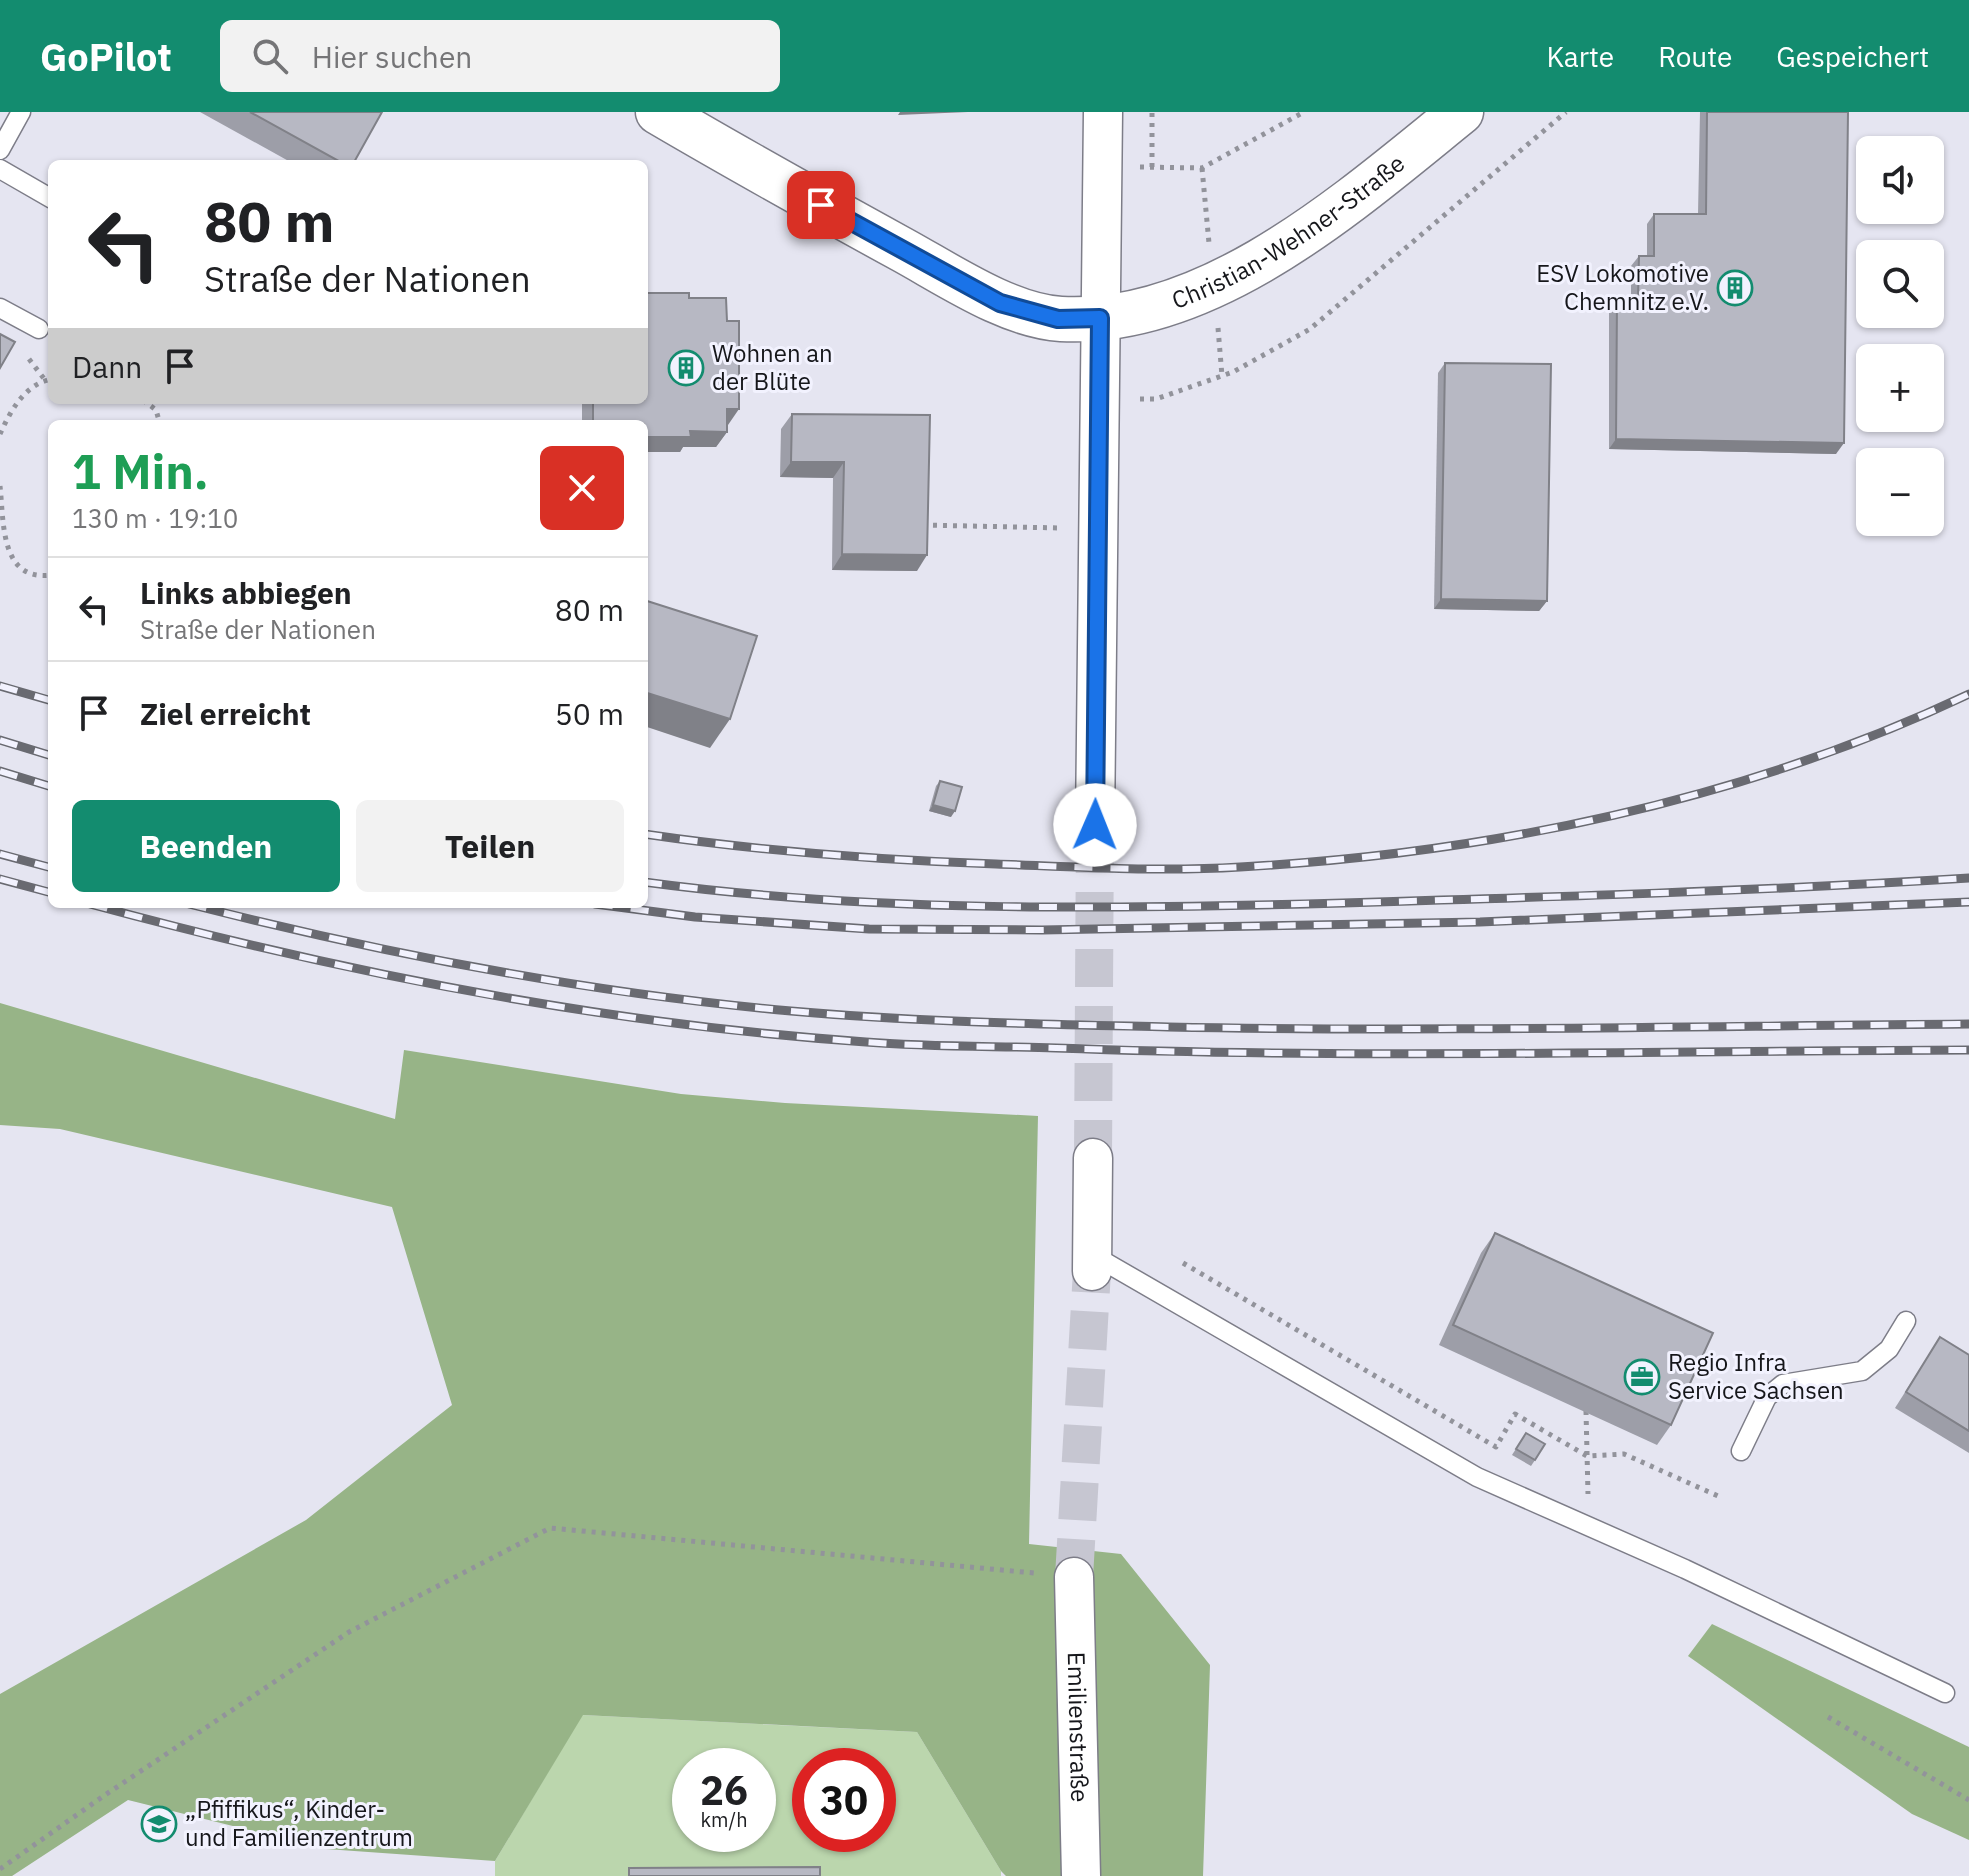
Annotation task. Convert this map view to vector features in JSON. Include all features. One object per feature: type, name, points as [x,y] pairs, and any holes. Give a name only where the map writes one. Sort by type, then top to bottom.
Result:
[{"type":"main road","name":"Christian-Wehner-Straße","points":[[658,112],[1000,303],[1058,319],[1100,318],[1153,310],[1202,293],[1299,237],[1461,112]]},
{"type":"street","points":[[1095,825],[1103,112]]},
{"type":"street","points":[[1093,1158],[1093,1263]]},
{"type":"street","name":"Emilienstraße","points":[[1074,1577],[1081,1876]]},
{"type":"lane","points":[[0,150],[21,112]]},
{"type":"lane","points":[[0,169],[48,197]]},
{"type":"lane","points":[[0,308],[39,329]]},
{"type":"lane","points":[[1093,1263],[1477,1477],[1699,1575],[1945,1693]]},
{"type":"lane","points":[[1741,1451],[1767,1397],[1783,1384],[1862,1371],[1889,1349],[1906,1321]]},
{"type":"path","points":[[1152,112],[1152,167]]},
{"type":"path","points":[[1102,165],[1202,168],[1304,112]]},
{"type":"path","points":[[1099,400],[1156,399],[1233,372],[1310,329],[1566,112]]},
{"type":"path","points":[[0,434],[11,410],[35,384],[48,380]]},
{"type":"path","points":[[148,404],[156,410],[159,420]]},
{"type":"path","points":[[0,486],[5,545],[15,565],[37,577],[48,576]]},
{"type":"path","points":[[918,525],[1098,529]]},
{"type":"path","points":[[1183,1263],[1496,1447],[1515,1414],[1587,1456],[1624,1454],[1718,1496]]},
{"type":"path","points":[[1586,1411],[1588,1526]]},
{"type":"path","points":[[0,1869],[349,1632],[550,1528],[1074,1577]]},
{"type":"path","points":[[1828,1717],[1969,1800]]},
{"type":"green space","points":[[0,1003],[395,1119],[404,1050],[681,1094],[785,1103],[1038,1116],[1029,1544],[1121,1554],[1210,1665],[1203,1876],[1006,1876],[917,1732],[583,1715],[495,1861],[326,1849],[128,1800],[12,1876],[0,1876],[0,1694],[306,1520],[452,1405],[392,1207],[60,1129],[0,1125]]},
{"type":"green space","points":[[1712,1624],[1969,1747],[1969,1840],[1912,1814],[1688,1656]]},
{"type":"green space","points":[[582,1715],[917,1732],[1001,1871],[1001,1876],[495,1876],[495,1861]]},
{"type":"building","points":[[250,112],[382,112],[355,160],[337,160]]},
{"type":"building","name":"ESV Lokomotive Chemnitz e.V.","points":[[1707,112],[1848,112],[1844,443],[1616,439],[1617,299],[1638,299],[1639,256],[1654,256],[1654,214],[1706,214]]},
{"type":"building","name":"Wohnen an der Blüte","points":[[648,293],[689,293],[689,298],[726,298],[727,321],[739,321],[739,409],[727,409],[727,432],[690,431],[691,437],[648,437],[648,420],[593,420],[593,404],[648,404]]},
{"type":"building","points":[[0,334],[15,342],[0,368]]},
{"type":"building","points":[[1445,363],[1551,364],[1547,601],[1441,599]]},
{"type":"building","points":[[792,414],[930,415],[927,555],[842,554],[844,462],[791,462]]},
{"type":"building","points":[[648,601],[757,636],[730,719],[648,693]]},
{"type":"building","points":[[940,781],[962,787],[955,811],[933,805]]},
{"type":"building","points":[[1495,1233],[1713,1333],[1671,1425],[1453,1325]]},
{"type":"building","points":[[1940,1337],[1969,1355],[1969,1431],[1906,1392]]},
{"type":"building","points":[[1526,1433],[1545,1444],[1535,1460],[1516,1449]]},
{"type":"building","points":[[820,1867],[820,1876],[629,1876],[629,1868]]},
{"type":"tunnel","points":[[1093,1158],[1095,825]]},
{"type":"tunnel","points":[[1074,1577],[1092,1271]]},
{"type":"railway","points":[[0,686],[48,700]]},
{"type":"railway","points":[[648,834],[820,854],[1057,866],[1210,868],[1333,860],[1520,834],[1705,792],[1796,764],[1884,731],[1969,694]]},
{"type":"railway","points":[[0,740],[48,755]]},
{"type":"railway","points":[[0,771],[48,786]]},
{"type":"railway","points":[[0,854],[48,867]]},
{"type":"railway","points":[[648,882],[731,892],[905,904],[1081,907],[1578,896],[1969,878]]},
{"type":"railway","points":[[0,879],[48,892]]},
{"type":"railway","points":[[626,908],[695,917],[869,929],[1042,930],[1480,922],[1969,902]]},
{"type":"railway","points":[[105,908],[282,952],[475,992],[670,1023],[866,1042],[1284,1053],[1969,1050]]},
{"type":"railway","points":[[205,908],[488,970],[639,994],[838,1015],[1027,1024],[1268,1028],[1969,1024]]},
{"type":"place","name":"ESV Lokomotive Chemnitz e.V.","points":[[1735,288]]},
{"type":"place","name":"Wohnen an der Blüte","points":[[686,368]]},
{"type":"place","name":"Regio Infra Service Sachsen","points":[[1642,1377]]},
{"type":"place","name":"„Pfiffikus“, Kinder- und Familienzentrum","points":[[159,1824]]},
{"type":"route","points":[[821,205],[1000,303],[1058,319],[1100,318],[1095,825]]}]
